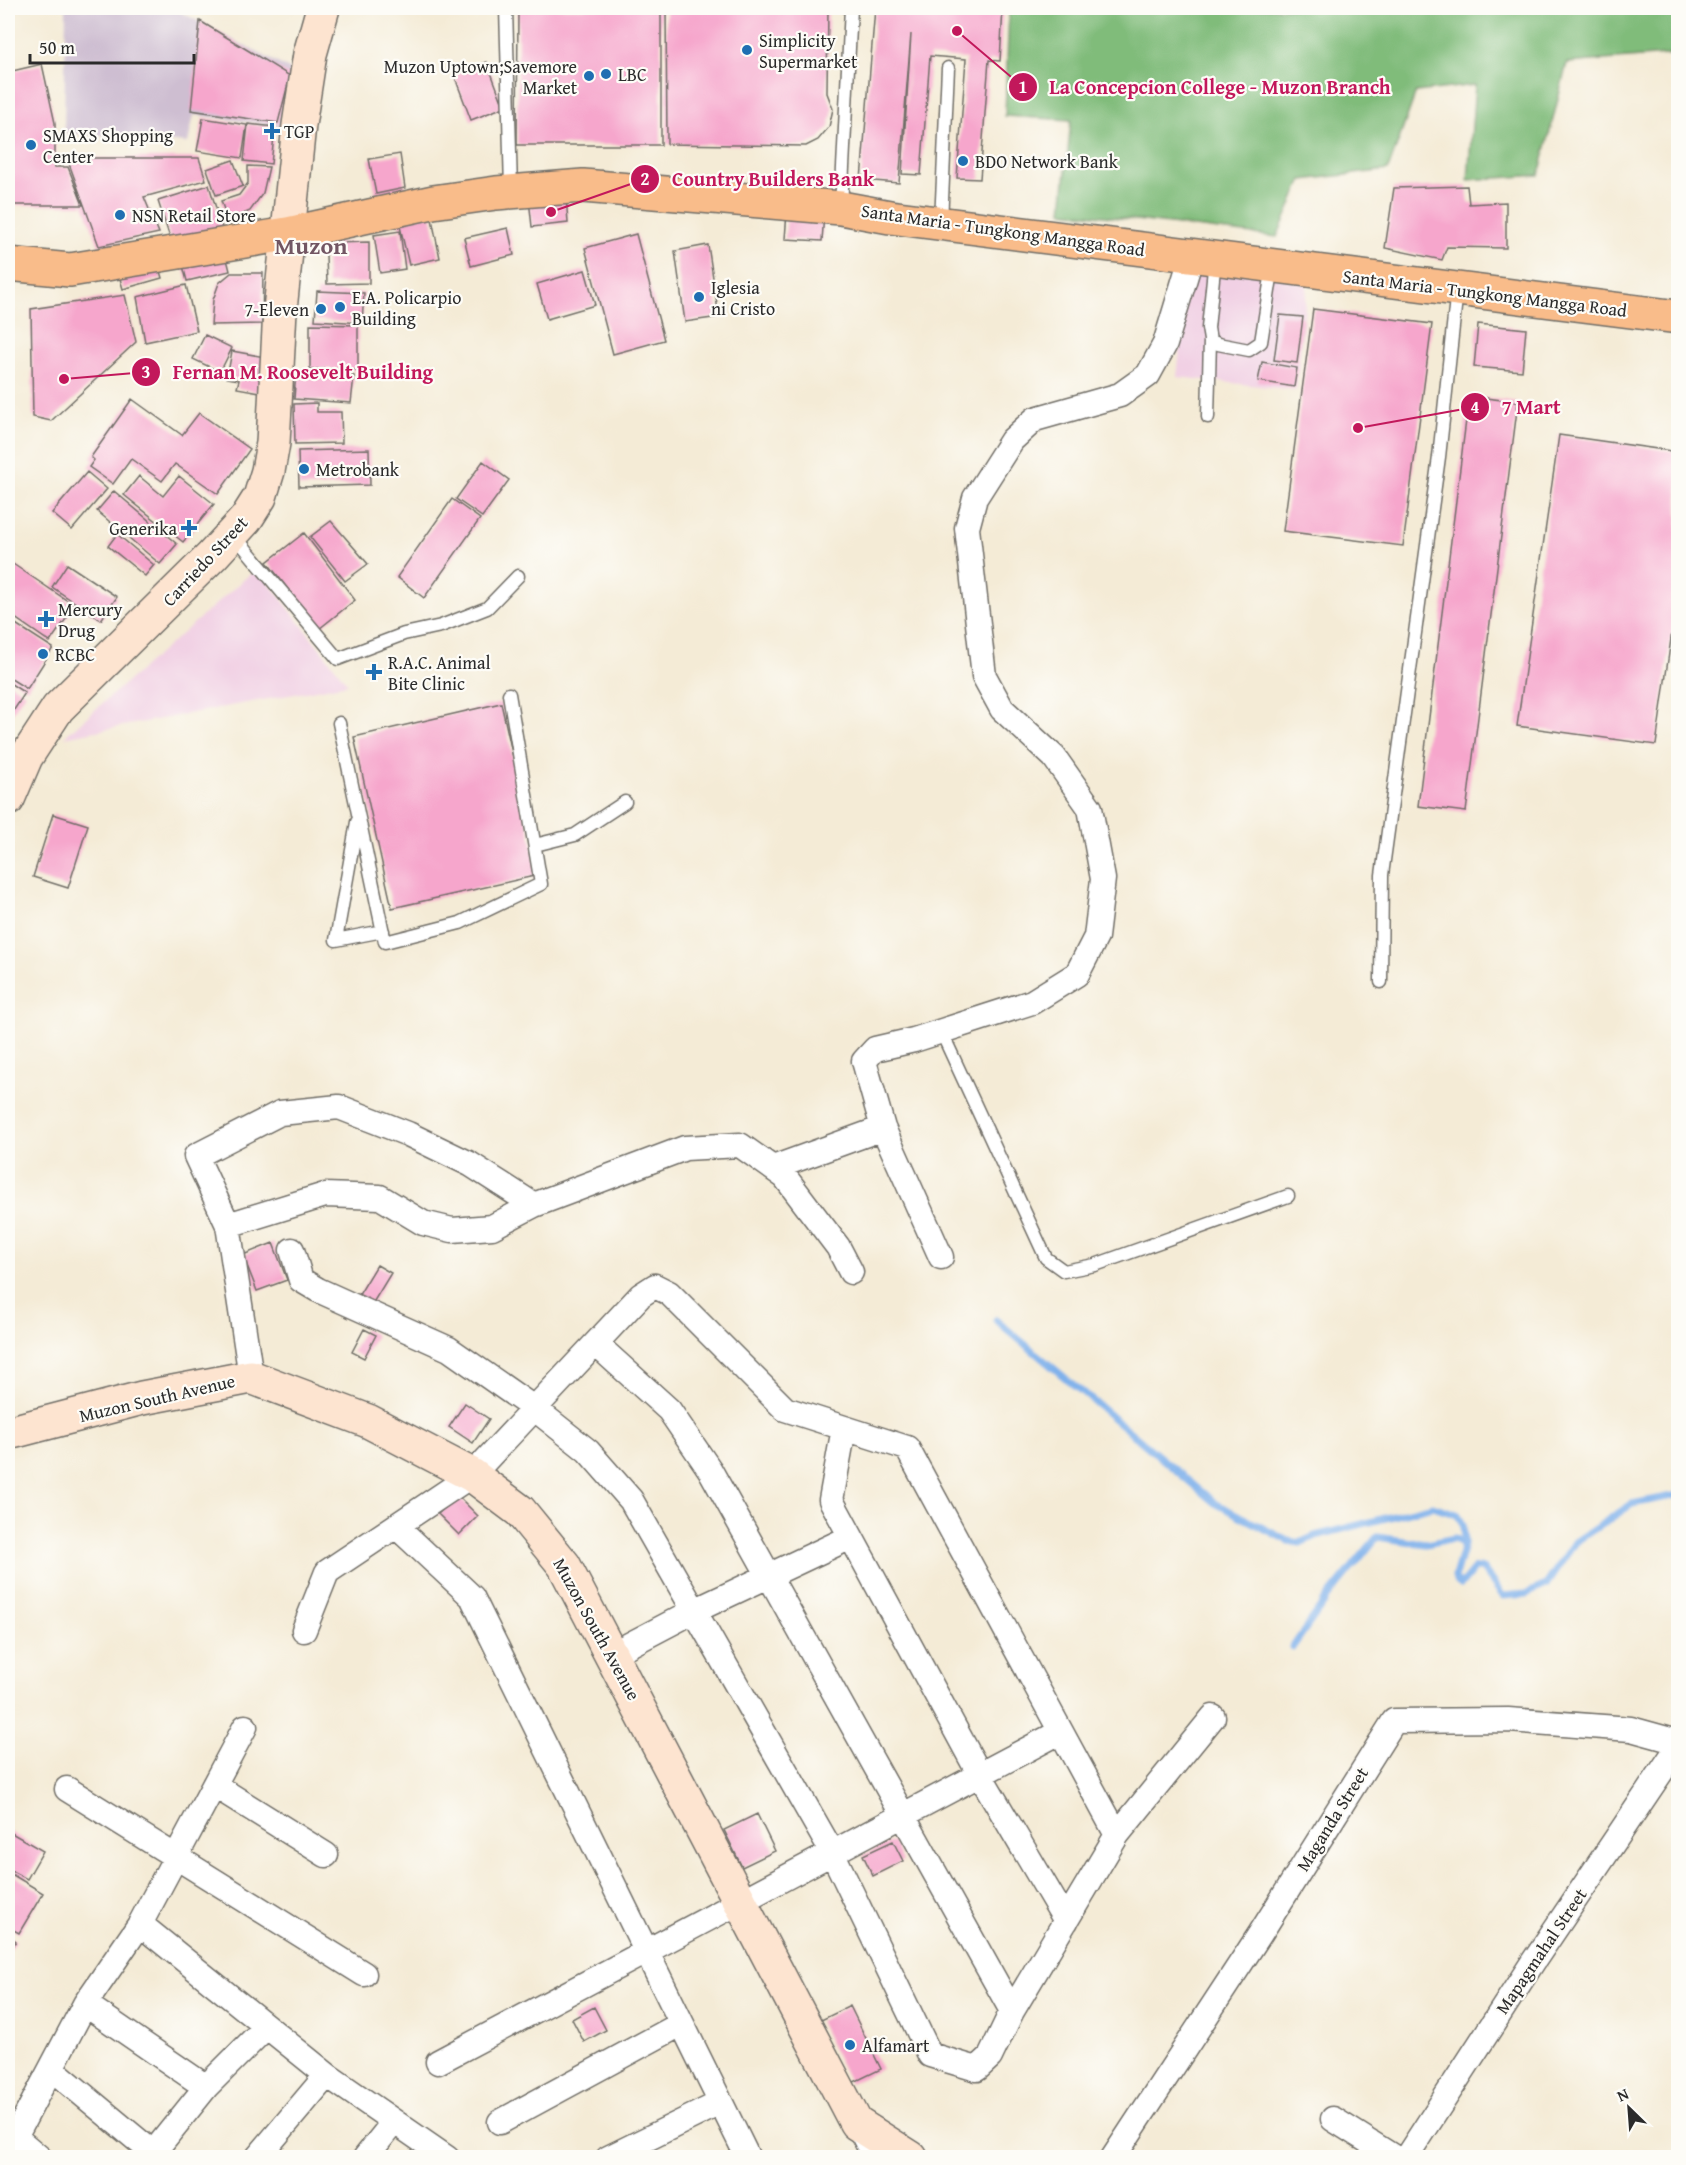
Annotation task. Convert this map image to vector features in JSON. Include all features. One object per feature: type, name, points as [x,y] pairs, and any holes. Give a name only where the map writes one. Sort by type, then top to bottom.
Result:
[{"type":"main road","name":"Santa Maria - Tungkong Mangga Road","points":[[8,264],[70,270],[287,234],[433,202],[583,186],[841,208],[941,223],[1678,317]]},
{"type":"street","name":"Carriedo Street","points":[[8,799],[26,757],[58,708],[233,534],[260,497],[273,443],[287,234],[298,125],[310,54],[323,8]]},
{"type":"street","points":[[941,1257],[883,1128],[864,1061],[875,1049],[1032,1002],[1077,974],[1096,937],[1103,879],[1090,808],[1054,757],[1002,709],[984,676],[967,528],[975,498],[1012,440],[1035,419],[1120,395],[1148,375],[1165,344],[1203,256]]},
{"type":"street","points":[[251,1377],[228,1226],[196,1156],[280,1113],[339,1107],[398,1130],[470,1164],[534,1205]]},
{"type":"street","points":[[772,1168],[883,1128]]},
{"type":"street","points":[[228,1226],[325,1196],[380,1197],[423,1223],[452,1230],[492,1227],[534,1205],[685,1148],[740,1145],[785,1177],[838,1247],[851,1272]]},
{"type":"street","points":[[292,1250],[300,1280],[449,1349],[535,1409],[588,1451],[631,1500],[832,1852],[930,2055],[976,2069],[990,2057],[1012,2011],[1117,1835],[1213,1717]]},
{"type":"street","points":[[304,1630],[327,1572],[472,1475],[640,1295],[654,1286],[669,1293],[785,1409],[907,1448],[1117,1835]]},
{"type":"street","points":[[596,1344],[669,1410],[710,1470],[771,1575],[1012,2011]]},
{"type":"street","name":"Muzon South Avenue","points":[[8,1433],[142,1398],[251,1377],[368,1421],[472,1475],[520,1511],[564,1565],[742,1900],[856,2123]]},
{"type":"street","points":[[844,1428],[831,1500],[980,1774],[1066,1921]]},
{"type":"street","points":[[396,1526],[472,1598],[748,2157]]},
{"type":"street","points":[[612,1654],[694,1611],[851,1536]]},
{"type":"street","name":"Maganda Street","points":[[1113,2157],[1260,1934],[1394,1721],[1508,1720],[1631,1729],[1678,1742]]},
{"type":"street","points":[[40,2157],[11,2143],[85,2004],[140,1924],[245,1726]]},
{"type":"street","points":[[438,2062],[1060,1732]]},
{"type":"street","name":"Mapagmahal Street","points":[[1406,2157],[1533,1962],[1678,1747]]},
{"type":"street","points":[[214,1785],[326,1855]]},
{"type":"street","points":[[68,1789],[174,1858],[364,1974]]},
{"type":"street","points":[[140,1924],[327,2075],[393,2123],[447,2157]]},
{"type":"street","points":[[85,2004],[206,2087]]},
{"type":"street","points":[[500,2122],[681,2024]]},
{"type":"street","points":[[52,2069],[151,2155],[206,2087],[266,2027]]},
{"type":"street","points":[[257,2157],[327,2075]]},
{"type":"street","points":[[608,2157],[720,2103]]},
{"type":"street","points":[[1333,2119],[1395,2157]]},
{"type":"street","points":[[365,2157],[393,2123]]},
{"type":"street","points":[[856,2123],[875,2157]]},
{"type":"street","points":[[856,2123],[911,2157]]},
{"type":"lane","points":[[506,8],[511,192]]},
{"type":"lane","points":[[841,208],[850,8]]},
{"type":"lane","points":[[941,223],[948,68]]},
{"type":"lane","points":[[1203,256],[1210,340],[1208,417]]},
{"type":"lane","points":[[1210,340],[1218,344],[1249,350],[1261,342],[1273,265]]},
{"type":"lane","points":[[1381,982],[1382,875],[1439,457],[1457,288]]},
{"type":"lane","points":[[233,534],[338,659],[404,634],[441,626],[487,608],[518,576]]},
{"type":"lane","points":[[339,723],[385,942],[460,923],[541,884],[509,694]]},
{"type":"lane","points":[[535,845],[575,835],[625,802]]},
{"type":"lane","points":[[359,815],[336,940],[383,931]]},
{"type":"lane","points":[[941,1031],[1046,1258],[1064,1271],[1095,1265],[1288,1196]]},
{"type":"shaded area","points":[[66,8],[173,8],[291,70],[281,126],[194,115],[188,143],[64,133]]},
{"type":"shaded area","points":[[1189,267],[1308,279],[1296,390],[1177,377]]},
{"type":"shaded area","points":[[257,568],[348,684],[64,737]]},
{"type":"green space","points":[[1009,8],[1678,8],[1678,54],[1567,63],[1539,175],[1468,180],[1475,85],[1416,92],[1388,170],[1302,180],[1277,237],[1062,211],[1071,120],[1005,116]]},
{"type":"building","name":"Muzon Uptown;Savemore Market","points":[[518,8],[661,8],[661,145],[517,145]]},
{"type":"building","name":"Simplicity Supermarket","points":[[666,8],[828,8],[827,93],[833,109],[829,127],[818,140],[806,146],[667,144]]},
{"type":"building","points":[[875,8],[1003,8],[1000,61],[989,60],[980,179],[957,178],[966,59],[930,56],[921,175],[902,174],[911,34],[899,183],[861,180]]},
{"type":"building","points":[[200,21],[290,76],[278,123],[191,110]]},
{"type":"building","points":[[487,62],[504,107],[471,120],[454,75]]},
{"type":"building","name":"SMAXS Shopping Center","points":[[42,64],[55,123],[55,167],[68,167],[83,205],[8,205],[8,72]]},
{"type":"building","points":[[203,118],[247,125],[242,158],[197,151]]},
{"type":"building","points":[[248,124],[275,127],[271,164],[244,161]]},
{"type":"building","points":[[400,154],[405,188],[376,194],[369,159]]},
{"type":"building","name":"NSN Retail Store","points":[[67,158],[199,158],[206,180],[144,197],[159,233],[99,246]]},
{"type":"building","points":[[233,160],[243,186],[216,195],[207,169]]},
{"type":"building","points":[[248,166],[269,167],[263,193],[250,211],[228,221],[221,201],[239,195],[248,183]]},
{"type":"building","points":[[209,185],[223,231],[173,247],[158,201]]},
{"type":"building","points":[[1467,186],[1469,204],[1506,202],[1506,248],[1447,247],[1442,260],[1385,248],[1394,188]]},
{"type":"building","points":[[566,195],[568,223],[532,227],[529,199]]},
{"type":"building","points":[[787,212],[824,214],[822,241],[785,239]]},
{"type":"building","points":[[431,214],[440,258],[409,265],[399,222]]},
{"type":"building","points":[[508,228],[514,255],[471,266],[464,238]]},
{"type":"building","points":[[400,231],[405,269],[380,273],[374,235]]},
{"type":"building","points":[[636,234],[664,340],[613,354],[585,248]]},
{"type":"building","points":[[369,242],[369,283],[327,284],[326,255],[333,243]]},
{"type":"building","name":"Iglesia ni Cristo","points":[[708,245],[719,317],[685,322],[675,251]]},
{"type":"building","points":[[225,251],[230,271],[187,281],[182,262]]},
{"type":"building","points":[[157,261],[162,278],[123,289],[118,272]]},
{"type":"building","points":[[585,270],[595,305],[547,319],[537,284]]},
{"type":"building","points":[[231,273],[263,273],[262,324],[211,325],[213,300],[219,283]]},
{"type":"building","points":[[186,285],[197,331],[145,342],[137,297]]},
{"type":"building","name":"E.A. Policarpio Building","points":[[317,291],[364,293],[362,323],[315,320]]},
{"type":"building","points":[[125,295],[136,342],[51,421],[33,417],[31,309]]},
{"type":"building","points":[[1313,309],[1432,324],[1403,546],[1283,531]]},
{"type":"building","points":[[1280,315],[1303,317],[1297,363],[1274,360]]},
{"type":"building","points":[[310,324],[358,325],[358,370],[310,369]]},
{"type":"building","points":[[1478,324],[1526,329],[1522,371],[1474,367]]},
{"type":"building","points":[[205,335],[232,348],[220,372],[193,359]]},
{"type":"building","points":[[232,351],[265,357],[259,392],[237,388],[239,380],[227,378]]},
{"type":"building","points":[[1262,362],[1297,368],[1294,387],[1258,381]]},
{"type":"building","points":[[296,372],[354,376],[351,403],[294,399]]},
{"type":"building","points":[[1469,396],[1518,402],[1466,812],[1418,806]]},
{"type":"building","points":[[132,399],[182,435],[199,413],[250,449],[218,494],[175,464],[162,481],[131,459],[113,484],[89,467],[94,460],[91,457]]},
{"type":"building","points":[[317,403],[317,412],[341,412],[342,443],[295,444],[294,404]]},
{"type":"building","points":[[1559,435],[1678,452],[1678,589],[1656,745],[1517,726]]},
{"type":"building","points":[[369,449],[370,485],[299,487],[298,451]]},
{"type":"building","points":[[483,461],[509,480],[482,517],[456,499]]},
{"type":"building","points":[[87,472],[107,489],[72,530],[52,513]]},
{"type":"building","points":[[139,476],[163,496],[179,476],[214,504],[183,542],[124,495]]},
{"type":"building","points":[[114,491],[177,544],[160,564],[97,511]]},
{"type":"building","points":[[452,499],[480,519],[424,598],[397,577]]},
{"type":"building","points":[[331,521],[368,564],[345,581],[310,537]]},
{"type":"building","points":[[304,533],[355,600],[319,629],[267,562]]},
{"type":"building","points":[[117,534],[154,565],[145,576],[108,546]]},
{"type":"building","points":[[10,562],[75,606],[50,642],[8,613],[8,566]]},
{"type":"building","points":[[67,564],[117,597],[101,620],[52,587]]},
{"type":"building","points":[[8,619],[53,648],[27,689],[8,677]]},
{"type":"building","points":[[8,682],[25,693],[10,716],[8,714]]},
{"type":"building","points":[[501,703],[539,875],[392,908],[354,737]]},
{"type":"building","points":[[53,814],[88,825],[68,888],[33,877]]},
{"type":"building","points":[[273,1243],[287,1280],[257,1291],[243,1255]]},
{"type":"building","points":[[377,1265],[391,1273],[371,1306],[357,1298]]},
{"type":"building","points":[[364,1329],[376,1335],[364,1358],[352,1352]]},
{"type":"building","points":[[465,1403],[489,1419],[473,1443],[449,1427]]},
{"type":"building","points":[[458,1496],[478,1516],[459,1535],[438,1514]]},
{"type":"building","points":[[757,1814],[775,1851],[742,1867],[724,1830]]},
{"type":"building","points":[[8,1831],[43,1851],[27,1879],[8,1869]]},
{"type":"building","points":[[893,1841],[903,1861],[873,1876],[863,1855]]},
{"type":"building","points":[[8,1872],[43,1893],[19,1933],[8,1927]]},
{"type":"building","points":[[8,1935],[16,1941],[8,1954]]},
{"type":"building","name":"Alfamart","points":[[850,2006],[881,2069],[850,2084],[819,2021]]},
{"type":"building","points":[[594,2007],[606,2030],[584,2042],[572,2019]]},
{"type":"waterway","points":[[996,1320],[1215,1503],[1288,1541],[1300,1543],[1315,1536],[1433,1506],[1457,1514],[1463,1524],[1464,1545]]},
{"type":"waterway","points":[[1292,1648],[1327,1598],[1377,1537],[1426,1544],[1455,1538],[1464,1545],[1455,1576],[1456,1581],[1461,1585],[1475,1568],[1482,1568],[1503,1596],[1526,1594],[1546,1585],[1575,1542],[1632,1504],[1678,1495]]},
{"type":"place","name":"La Concepcion College - Muzon Branch","points":[[957,31]]},
{"type":"place","name":"Simplicity Supermarket","points":[[747,50]]},
{"type":"place","name":"LBC","points":[[606,74]]},
{"type":"place","name":"Muzon Uptown;Savemore Market","points":[[589,76]]},
{"type":"place","name":"TGP","points":[[272,131]]},
{"type":"place","name":"SMAXS Shopping Center","points":[[31,145]]},
{"type":"place","name":"BDO Network Bank","points":[[963,161]]},
{"type":"place","name":"Country Builders Bank","points":[[551,212]]},
{"type":"place","name":"NSN Retail Store","points":[[120,215]]},
{"type":"place","name":"Iglesia ni Cristo","points":[[699,297]]},
{"type":"place","name":"E.A. Policarpio Building","points":[[340,307]]},
{"type":"place","name":"7-Eleven","points":[[321,309]]},
{"type":"place","name":"Fernan M. Roosevelt Building","points":[[64,379]]},
{"type":"place","name":"7 Mart","points":[[1358,428]]},
{"type":"place","name":"Metrobank","points":[[304,469]]},
{"type":"place","name":"Generika","points":[[189,528]]},
{"type":"place","name":"Mercury Drug","points":[[46,619]]},
{"type":"place","name":"RCBC","points":[[43,654]]},
{"type":"place","name":"R.A.C. Animal Bite Clinic","points":[[374,672]]},
{"type":"place","name":"Alfamart","points":[[850,2045]]},
{"type":"district","name":"Muzon","points":[[311,245]]}]
